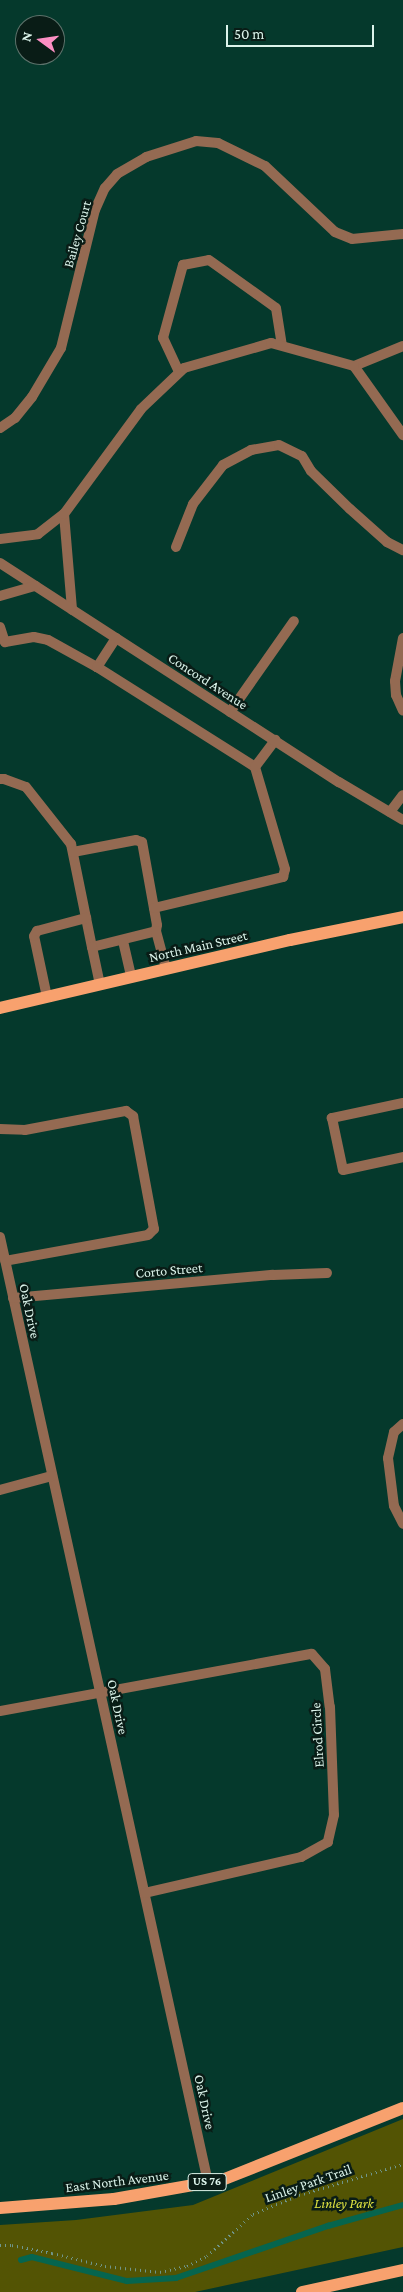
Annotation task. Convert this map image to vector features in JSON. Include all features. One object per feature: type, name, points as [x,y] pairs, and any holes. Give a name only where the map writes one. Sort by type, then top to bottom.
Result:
[{"type":"main road","name":"North Main Street","points":[[0,1008],[403,917]]},
{"type":"main road","name":"East North Avenue","points":[[0,2208],[114,2199],[225,2178],[403,2108]]},
{"type":"main road","points":[[302,2292],[403,2270]]},
{"type":"street","name":"Bailey Court","points":[[0,428],[15,418],[32,397],[61,348],[95,210],[106,188],[117,174],[146,157],[196,141],[218,143],[265,166],[335,232],[352,239],[403,234]]},
{"type":"street","points":[[179,372],[162,338],[183,265],[209,260],[276,308],[282,345]]},
{"type":"street","points":[[0,539],[38,534],[64,514],[141,409],[184,368],[271,342],[354,366],[403,435]]},
{"type":"street","points":[[354,366],[403,346]]},
{"type":"street","points":[[176,547],[193,504],[223,465],[251,450],[279,445],[302,456],[311,471],[350,509],[387,542],[403,550]]},
{"type":"street","points":[[64,514],[72,610]]},
{"type":"street","name":"Concord Avenue","points":[[0,563],[230,712],[403,820]]},
{"type":"street","points":[[0,596],[36,586]]},
{"type":"street","points":[[230,712],[294,621]]},
{"type":"street","points":[[0,627],[2,643],[34,637],[48,640],[97,667],[255,767],[285,868],[283,877],[154,908]]},
{"type":"street","points":[[97,667],[116,638]]},
{"type":"street","points":[[403,638],[395,681],[396,695],[403,710]]},
{"type":"street","points":[[255,767],[275,740]]},
{"type":"street","points":[[0,779],[26,786],[71,844],[100,984]]},
{"type":"street","points":[[390,812],[403,795]]},
{"type":"street","points":[[73,852],[136,840],[142,842],[154,908],[156,931],[166,969]]},
{"type":"street","points":[[47,997],[34,936],[37,931],[86,918]]},
{"type":"street","points":[[92,947],[123,941],[156,931]]},
{"type":"street","points":[[123,941],[131,977]]},
{"type":"street","points":[[403,1103],[332,1118],[343,1170],[403,1157]]},
{"type":"street","points":[[0,1129],[25,1130],[126,1111],[133,1116],[154,1229],[148,1235],[5,1261]]},
{"type":"street","name":"Oak Drive","points":[[0,1237],[208,2182]]},
{"type":"street","name":"Corto Street","points":[[13,1298],[273,1275],[327,1273]]},
{"type":"street","points":[[403,1424],[394,1432],[388,1458],[394,1506],[403,1524]]},
{"type":"street","points":[[0,1490],[52,1476]]},
{"type":"street","name":"Elrod Circle","points":[[101,1692],[312,1654],[325,1669],[330,1707],[334,1815],[328,1842],[301,1857],[144,1893]]},
{"type":"street","points":[[0,1711],[101,1692]]},
{"type":"path","name":"Linley Park Trail","points":[[0,2245],[12,2245],[52,2252],[105,2266],[160,2272],[187,2266],[207,2256],[253,2214],[299,2195],[403,2164]]},
{"type":"green space","name":"Linley Park","points":[[403,2119],[403,2247],[195,2292],[0,2292],[0,2225],[76,2220],[193,2205]]},
{"type":"waterway","points":[[21,2260],[32,2257],[127,2281],[176,2278],[328,2226],[403,2205]]}]
